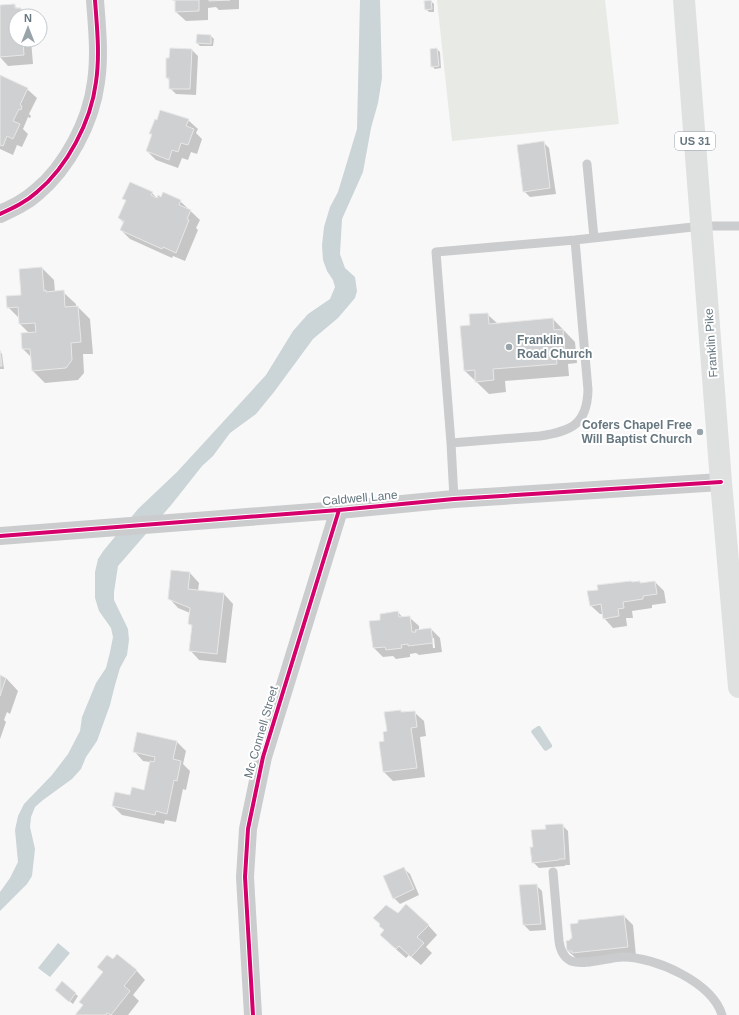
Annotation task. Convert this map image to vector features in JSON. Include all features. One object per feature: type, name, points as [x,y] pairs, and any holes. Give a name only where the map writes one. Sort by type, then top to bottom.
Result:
[{"type":"main road","name":"Franklin Pike","points":[[684,0],[721,482],[736,616],[739,686]]},
{"type":"street","points":[[0,214],[17,206],[35,194],[47,183],[70,153],[81,131],[90,108],[96,82],[98,49],[95,0]]},
{"type":"street","name":"Caldwell Lane","points":[[0,536],[339,510],[454,499],[721,482]]},
{"type":"street","name":"Mc Connell Street","points":[[254,1015],[245,877],[248,829],[263,757],[339,510]]},
{"type":"lane","points":[[586,164],[594,238]]},
{"type":"lane","points":[[454,499],[436,252],[575,240],[702,226],[739,226]]},
{"type":"lane","points":[[451,443],[554,434],[574,426],[580,420],[586,406],[588,390],[575,240]]},
{"type":"lane","points":[[553,872],[560,950],[567,958],[571,961],[582,962],[622,957],[634,957],[650,961],[678,972],[705,990],[720,1008],[722,1015]]},
{"type":"shaded area","points":[[360,0],[380,0],[382,78],[363,172],[342,219],[340,254],[345,268],[355,277],[357,291],[355,298],[338,318],[313,339],[256,414],[230,433],[213,456],[202,466],[172,504],[118,566],[114,600],[128,629],[129,640],[127,655],[120,668],[110,705],[97,741],[86,757],[81,769],[72,779],[35,807],[31,817],[30,827],[35,849],[32,876],[27,884],[0,911],[0,892],[10,878],[18,862],[15,830],[18,816],[24,804],[52,775],[68,754],[80,731],[82,717],[96,683],[106,668],[113,637],[111,628],[99,611],[95,598],[95,572],[98,559],[138,509],[177,472],[266,375],[293,331],[308,314],[330,299],[335,287],[323,260],[322,245],[324,227],[330,207],[338,192],[357,129]]},
{"type":"shaded area","points":[[437,0],[605,0],[619,124],[452,141]]},
{"type":"shaded area","points":[[540,726],[552,745],[552,747],[546,751],[531,732]]},
{"type":"shaded area","points":[[58,943],[70,953],[50,977],[38,968]]},
{"type":"building","points":[[175,0],[199,0],[199,11],[175,12]]},
{"type":"building","points":[[209,0],[230,0],[209,1]]},
{"type":"building","points":[[431,0],[432,9],[425,10],[424,1]]},
{"type":"building","points":[[15,4],[15,8],[8,8],[8,48],[24,48],[24,55],[0,57],[0,5]]},
{"type":"building","points":[[197,34],[211,35],[211,44],[196,43]]},
{"type":"building","points":[[170,48],[192,49],[190,89],[169,89],[169,78],[166,78],[166,58],[169,58]]},
{"type":"building","points":[[437,48],[439,66],[431,67],[430,49]]},
{"type":"building","points":[[0,75],[28,88],[20,105],[22,106],[21,110],[19,109],[13,121],[20,124],[13,139],[7,136],[3,146],[0,145]]},
{"type":"building","points":[[160,110],[189,119],[186,126],[194,129],[188,145],[181,143],[178,152],[172,150],[169,160],[146,151],[152,134],[149,134],[155,119],[157,120]]},
{"type":"building","points":[[544,141],[550,188],[523,192],[517,145]]},
{"type":"building","points":[[130,182],[153,192],[151,195],[157,198],[158,195],[161,197],[163,192],[181,200],[179,205],[191,210],[187,219],[189,220],[176,253],[163,247],[162,249],[120,230],[124,221],[118,218],[126,200],[122,199]]},
{"type":"building","points":[[42,267],[44,291],[64,290],[65,307],[78,306],[81,342],[71,343],[72,360],[66,368],[32,371],[30,349],[22,349],[21,333],[36,332],[35,323],[19,324],[18,307],[7,308],[6,296],[21,295],[19,269]]},
{"type":"building","points":[[488,313],[489,324],[553,318],[554,330],[563,329],[565,351],[556,352],[557,364],[493,369],[494,380],[475,382],[475,370],[464,371],[460,326],[470,325],[469,314]]},
{"type":"building","points":[[0,350],[2,366],[0,366]]},
{"type":"building","points":[[171,570],[190,572],[188,589],[224,593],[217,654],[189,651],[192,625],[188,624],[190,608],[168,599]]},
{"type":"building","points":[[640,581],[640,583],[655,581],[657,594],[643,596],[643,599],[623,602],[624,608],[618,609],[619,616],[603,619],[601,604],[590,606],[587,591],[598,590],[597,585]]},
{"type":"building","points":[[398,611],[399,617],[410,616],[412,632],[416,632],[415,630],[431,628],[433,643],[408,646],[408,644],[401,645],[402,648],[386,650],[385,647],[373,648],[369,621],[380,620],[380,614]]},
{"type":"building","points":[[0,675],[6,678],[0,696]]},
{"type":"building","points":[[401,710],[401,712],[415,711],[417,727],[411,728],[417,768],[383,772],[379,742],[384,741],[383,732],[387,731],[384,712]]},
{"type":"building","points":[[137,732],[177,741],[173,759],[181,761],[177,781],[174,780],[167,814],[156,811],[155,815],[112,806],[115,792],[130,795],[132,787],[144,790],[150,761],[154,762],[155,757],[133,752]]},
{"type":"building","points":[[563,824],[565,859],[532,863],[530,847],[533,847],[531,830],[546,829],[545,825]]},
{"type":"building","points":[[404,867],[414,889],[393,899],[383,876]]},
{"type":"building","points":[[537,884],[541,924],[523,925],[519,885]]},
{"type":"building","points":[[406,904],[429,925],[417,937],[424,943],[411,957],[399,946],[396,949],[380,935],[384,930],[373,918],[386,905],[398,913]]},
{"type":"building","points":[[624,915],[628,947],[572,953],[572,951],[567,951],[566,941],[572,938],[570,924],[578,923],[578,920]]},
{"type":"building","points":[[117,954],[137,970],[124,986],[130,991],[111,1015],[107,1013],[106,1015],[75,1015],[83,1005],[79,1002],[103,972],[97,967],[107,955],[113,959]]},
{"type":"building","points":[[62,981],[76,993],[69,1002],[55,990]]},
{"type":"cycle path","points":[[0,214],[28,199],[48,182],[68,157],[83,128],[93,97],[98,62],[95,0]]},
{"type":"cycle path","points":[[0,536],[339,510],[454,499],[721,482]]},
{"type":"cycle path","points":[[253,1015],[245,877],[248,829],[263,757],[339,510]]},
{"type":"place","name":"Franklin Road Church","points":[[509,347]]},
{"type":"place","name":"Cofers Chapel Free Will Baptist Church","points":[[700,432]]}]
